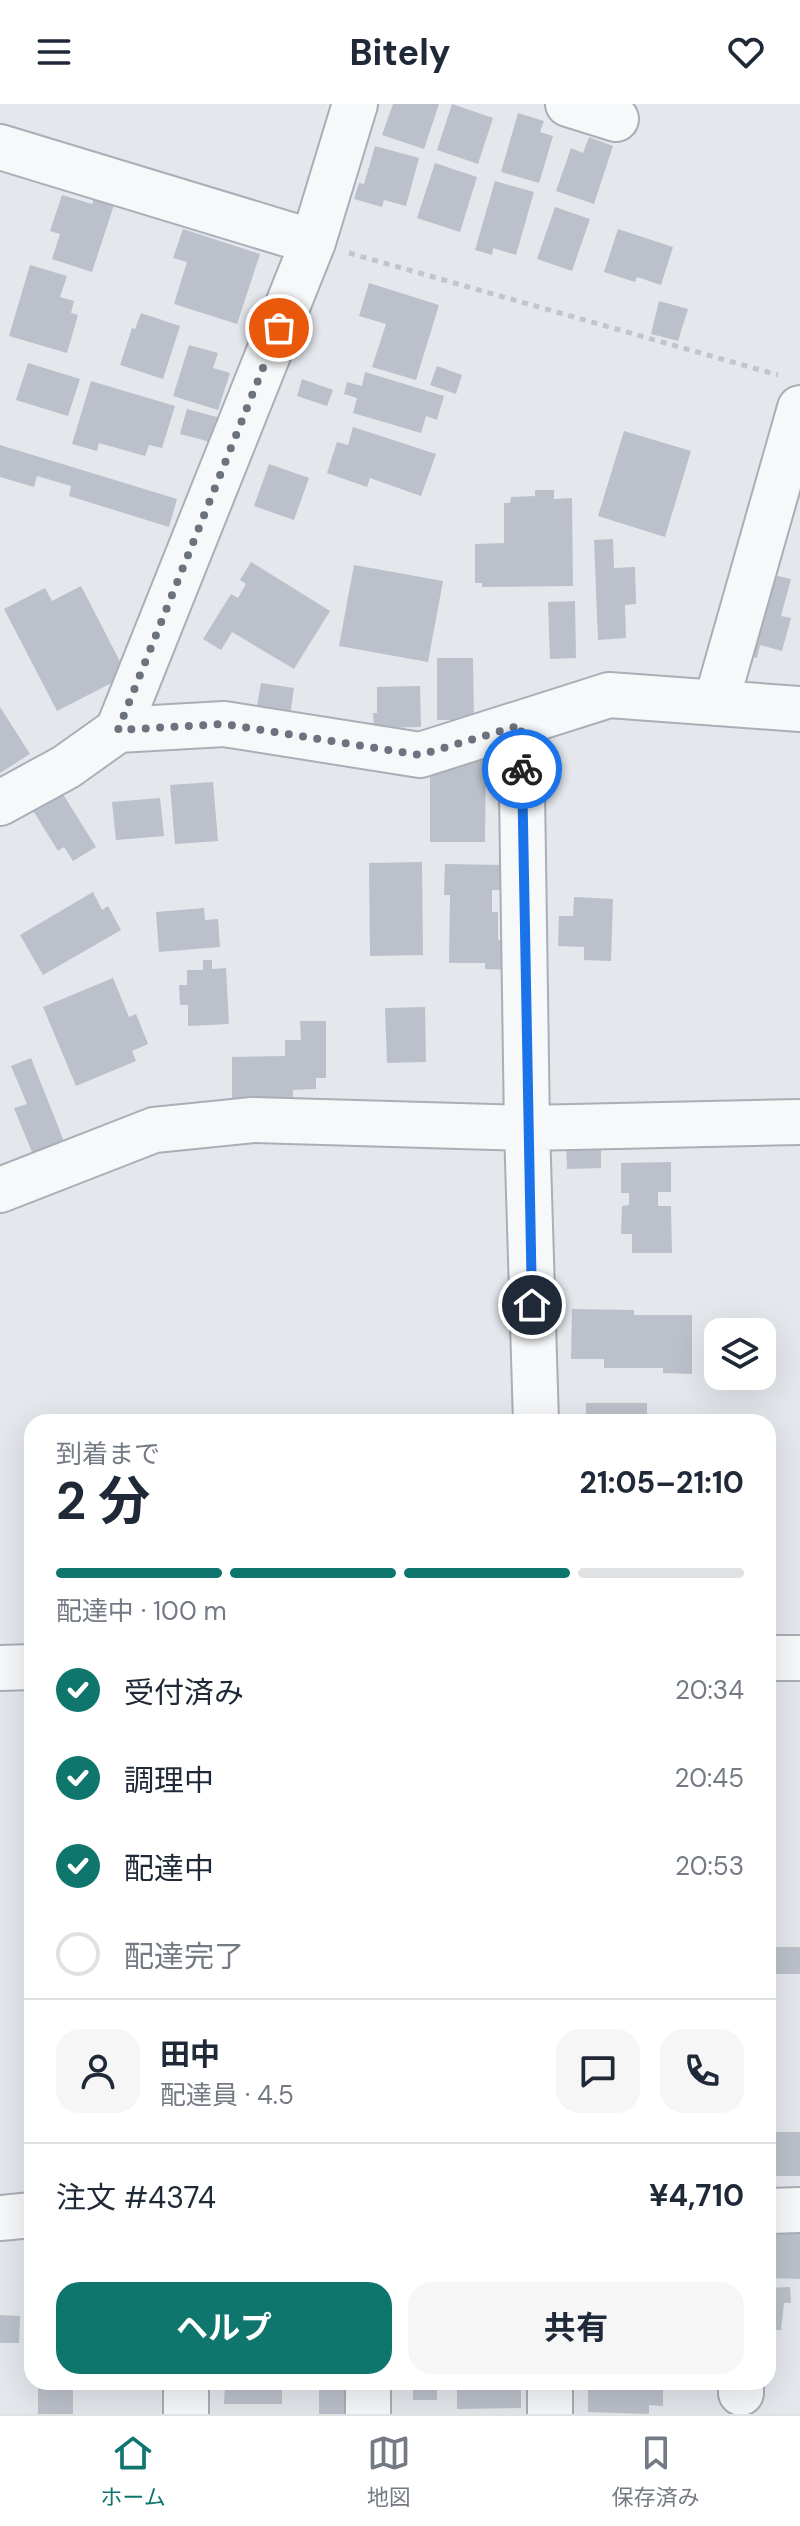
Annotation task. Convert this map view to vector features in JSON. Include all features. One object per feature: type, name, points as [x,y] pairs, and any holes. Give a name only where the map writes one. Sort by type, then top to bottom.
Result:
[{"type":"street","points":[[118,730],[313,242],[355,104]]},
{"type":"street","points":[[568,104],[616,119]]},
{"type":"street","points":[[0,147],[313,242]]},
{"type":"street","points":[[716,703],[792,392]]},
{"type":"street","points":[[0,803],[66,767],[118,730],[224,724],[420,755],[609,695],[800,709]]},
{"type":"street","points":[[521,725],[527,1128],[536,1414]]},
{"type":"street","points":[[0,1190],[154,1130],[253,1120],[527,1128],[800,1122]]},
{"type":"street","points":[[776,1658],[800,1658]]},
{"type":"street","points":[[0,1668],[24,1667]]},
{"type":"street","points":[[776,2211],[800,2210]]},
{"type":"street","points":[[0,2218],[24,2216]]},
{"type":"street","points":[[186,2390],[186,2414]]},
{"type":"street","points":[[368,2390],[368,2414]]},
{"type":"street","points":[[550,2390],[550,2414]]},
{"type":"path","points":[[313,242],[792,392]]},
{"type":"building","points":[[393,104],[439,104],[424,149],[382,135]]},
{"type":"building","points":[[452,104],[493,118],[478,164],[437,150]]},
{"type":"building","points":[[518,113],[544,121],[540,132],[553,136],[539,183],[501,172]]},
{"type":"building","points":[[589,137],[613,146],[594,204],[556,191],[571,148],[583,153]]},
{"type":"building","points":[[375,146],[419,158],[406,206],[384,200],[382,207],[354,199],[359,183],[364,184]]},
{"type":"building","points":[[435,163],[477,177],[460,232],[417,218]]},
{"type":"building","points":[[495,181],[534,192],[516,255],[493,248],[492,255],[475,250]]},
{"type":"building","points":[[62,195],[92,204],[94,199],[114,205],[92,272],[52,259],[60,234],[50,231]]},
{"type":"building","points":[[555,207],[590,219],[572,271],[537,259]]},
{"type":"building","points":[[183,229],[260,254],[237,324],[174,304],[187,262],[173,258]]},
{"type":"building","points":[[618,229],[673,247],[661,285],[637,277],[635,282],[604,272]]},
{"type":"building","points":[[30,265],[67,276],[60,297],[74,301],[71,313],[78,315],[67,353],[9,336]]},
{"type":"building","points":[[369,283],[439,305],[416,380],[372,367],[386,324],[359,316]]},
{"type":"building","points":[[659,301],[688,309],[678,341],[651,334]]},
{"type":"building","points":[[141,313],[180,326],[163,379],[120,365],[132,328],[135,329]]},
{"type":"building","points":[[189,345],[218,353],[213,368],[230,373],[218,410],[173,396]]},
{"type":"building","points":[[28,363],[80,379],[68,416],[16,400]]},
{"type":"building","points":[[437,366],[462,375],[456,394],[430,385]]},
{"type":"building","points":[[365,372],[444,396],[437,420],[426,416],[421,433],[353,413],[357,398],[344,394],[347,382],[362,386]]},
{"type":"building","points":[[302,379],[333,390],[327,406],[297,396]]},
{"type":"building","points":[[91,381],[175,406],[162,448],[149,445],[145,456],[99,443],[97,451],[72,444]]},
{"type":"building","points":[[187,409],[228,420],[222,445],[180,434]]},
{"type":"building","points":[[353,427],[436,454],[421,496],[370,478],[367,487],[327,473],[337,442],[348,445]]},
{"type":"building","points":[[624,431],[691,451],[665,537],[598,516]]},
{"type":"building","points":[[0,445],[177,499],[169,527],[69,496],[71,486],[37,476],[34,487],[0,477]]},
{"type":"building","points":[[269,464],[309,478],[294,520],[254,506]]},
{"type":"building","points":[[535,490],[554,490],[554,499],[572,498],[573,586],[482,587],[482,583],[475,583],[475,544],[504,543],[504,503],[510,503],[511,497],[535,496]]},
{"type":"building","points":[[613,539],[614,568],[635,567],[636,604],[625,605],[626,638],[598,640],[594,540]]},
{"type":"building","points":[[251,562],[330,611],[294,669],[232,632],[221,650],[203,639],[231,594],[238,598],[246,584],[240,580]]},
{"type":"building","points":[[354,565],[443,581],[428,662],[339,646]]},
{"type":"building","points":[[761,572],[791,579],[781,616],[791,618],[782,651],[760,645],[757,658],[742,654]]},
{"type":"building","points":[[81,586],[127,675],[57,711],[4,609],[45,588],[52,601]]},
{"type":"building","points":[[575,601],[576,658],[550,659],[548,602]]},
{"type":"building","points":[[437,658],[473,658],[474,720],[437,720]]},
{"type":"building","points":[[261,683],[294,688],[290,716],[256,711]]},
{"type":"building","points":[[420,686],[421,727],[374,728],[377,687]]},
{"type":"building","points":[[0,707],[30,754],[0,773]]},
{"type":"building","points":[[430,760],[486,760],[485,842],[430,842]]},
{"type":"building","points":[[213,782],[218,841],[175,844],[170,785]]},
{"type":"building","points":[[61,791],[96,847],[73,861],[64,847],[58,851],[32,809]]},
{"type":"building","points":[[160,798],[164,836],[116,840],[112,802]]},
{"type":"building","points":[[422,862],[423,955],[370,956],[369,863]]},
{"type":"building","points":[[445,864],[503,865],[503,890],[492,890],[492,912],[498,912],[498,940],[513,940],[512,970],[485,969],[485,963],[449,963],[450,895],[444,895]]},
{"type":"building","points":[[93,892],[102,910],[108,906],[121,930],[43,975],[20,935]]},
{"type":"building","points":[[574,897],[613,899],[611,961],[584,960],[584,947],[558,946],[559,916],[573,916]]},
{"type":"building","points":[[204,908],[205,920],[218,919],[220,947],[159,952],[156,912]]},
{"type":"building","points":[[203,960],[212,960],[212,969],[226,968],[229,1024],[188,1026],[188,1005],[180,1005],[179,985],[187,985],[187,970],[203,970]]},
{"type":"building","points":[[113,978],[129,1017],[136,1014],[148,1044],[132,1051],[136,1061],[76,1086],[43,1007]]},
{"type":"building","points":[[425,1007],[426,1062],[387,1063],[385,1008]]},
{"type":"building","points":[[300,1021],[326,1021],[326,1078],[316,1078],[316,1089],[293,1090],[293,1097],[232,1098],[232,1057],[285,1056],[285,1040],[301,1040]]},
{"type":"building","points":[[31,1058],[65,1144],[34,1157],[14,1108],[27,1104],[11,1066]]},
{"type":"building","points":[[601,1141],[601,1168],[567,1169],[566,1142]]},
{"type":"building","points":[[671,1162],[671,1192],[658,1192],[658,1206],[671,1206],[672,1253],[632,1253],[632,1234],[621,1234],[622,1206],[629,1205],[629,1193],[621,1193],[621,1163]]},
{"type":"building","points":[[572,1309],[634,1310],[634,1315],[692,1315],[692,1374],[663,1373],[663,1368],[604,1368],[604,1359],[571,1359]]},
{"type":"building","points":[[586,1403],[647,1403],[647,1414],[586,1414]]},
{"type":"building","points":[[776,1947],[800,1947],[800,1974],[776,1974]]},
{"type":"building","points":[[776,2132],[800,2132],[800,2176],[776,2176]]},
{"type":"building","points":[[776,2231],[800,2231],[800,2279],[776,2278]]},
{"type":"building","points":[[790,2287],[791,2303],[784,2303],[781,2330],[776,2330],[776,2288]]},
{"type":"building","points":[[0,2315],[20,2316],[19,2343],[0,2343]]},
{"type":"building","points":[[38,2390],[73,2390],[73,2414],[38,2414]]},
{"type":"building","points":[[225,2390],[282,2390],[282,2404],[224,2404]]},
{"type":"building","points":[[319,2390],[348,2390],[348,2414],[319,2414]]},
{"type":"building","points":[[413,2390],[437,2390],[437,2400],[413,2400]]},
{"type":"building","points":[[457,2390],[521,2390],[521,2408],[457,2409]]},
{"type":"building","points":[[588,2390],[663,2390],[663,2406],[649,2405],[649,2414],[588,2412]]},
{"type":"way so far","points":[[279,328],[118,730],[224,724],[420,755],[521,725],[522,769]]},
{"type":"route","points":[[522,769],[532,1305]]}]
